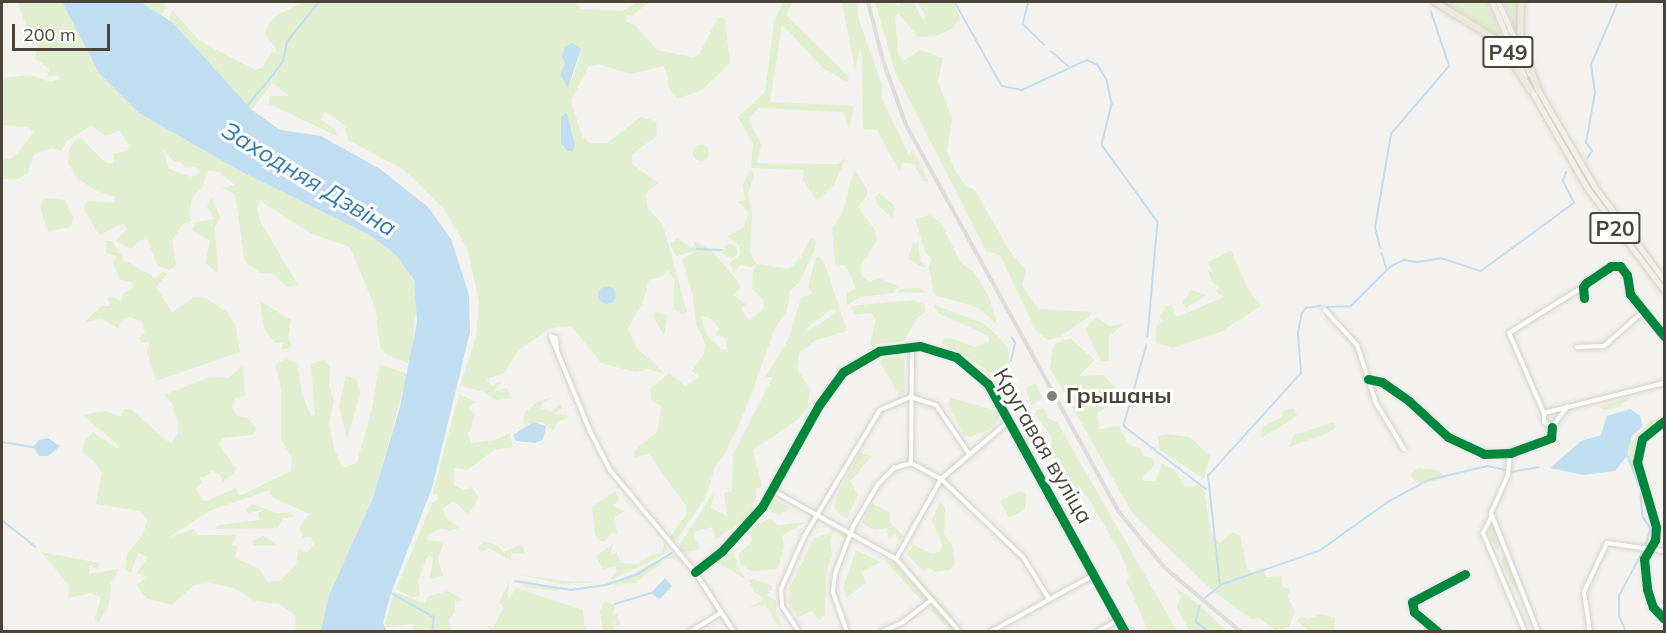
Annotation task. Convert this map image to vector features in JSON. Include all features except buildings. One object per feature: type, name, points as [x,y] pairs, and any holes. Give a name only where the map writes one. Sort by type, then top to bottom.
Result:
[{"type":"highway","name":"Р49","points":[[1435,2],[1499,41],[1531,91]]},
{"type":"highway","name":"Р49","points":[[1521,2],[1520,41],[1539,92]]},
{"type":"main road","name":"Р20","points":[[1492,2],[1540,108],[1593,196],[1665,290]]},
{"type":"main road","name":"Р20","points":[[1498,2],[1546,106],[1594,186],[1665,280]]},
{"type":"street","points":[[1540,108],[1546,106]]},
{"type":"street","points":[[1552,427],[1544,422],[1544,413],[1509,333],[1616,265],[1627,275],[1629,290],[1665,336]]},
{"type":"street","points":[[1583,287],[1584,298]]},
{"type":"street","points":[[1325,310],[1357,345],[1382,417],[1404,449]]},
{"type":"street","points":[[1577,347],[1604,346],[1644,311]]},
{"type":"street","points":[[911,463],[912,346]]},
{"type":"street","name":"Кругавая вуліца","points":[[695,572],[721,552],[762,507],[819,405],[843,372],[868,355],[912,346],[943,351],[968,363],[988,384],[1125,632]]},
{"type":"street","points":[[557,351],[600,451],[664,537],[695,572],[734,632]]},
{"type":"street","points":[[1368,379],[1382,382],[1409,401],[1429,423],[1461,445],[1484,454],[1510,453],[1551,438],[1552,427],[1568,406]]},
{"type":"street","points":[[1544,413],[1665,383]]},
{"type":"street","points":[[799,632],[780,597],[796,553],[873,418],[887,404],[910,397],[941,409],[969,454]]},
{"type":"street","points":[[896,560],[941,480],[1009,421]]},
{"type":"street","points":[[1665,421],[1642,439],[1637,453],[1656,527],[1652,549],[1644,559],[1647,589],[1653,607],[1665,620]]},
{"type":"street","points":[[1510,453],[1510,466],[1483,532],[1525,632]]},
{"type":"street","points":[[911,463],[941,480],[1028,562],[1049,599]]},
{"type":"street","points":[[847,632],[832,584],[851,533],[886,473],[911,463]]},
{"type":"street","points":[[772,490],[896,560],[960,632]]},
{"type":"street","points":[[1491,515],[1538,632]]},
{"type":"street","points":[[1590,632],[1584,592],[1606,543],[1665,551]]},
{"type":"street","points":[[990,632],[1094,574]]},
{"type":"street","points":[[1438,632],[1414,612],[1412,602],[1465,574]]},
{"type":"street","points":[[881,632],[903,622],[931,600]]},
{"type":"street","points":[[690,632],[721,613]]},
{"type":"street","points":[[1097,632],[1119,620]]},
{"type":"green space","points":[[18,2],[62,2],[99,73],[139,113],[244,173],[370,235],[396,255],[407,268],[418,293],[410,364],[387,355],[380,348],[376,310],[350,247],[312,234],[260,201],[257,207],[260,221],[298,285],[287,287],[273,274],[261,273],[245,262],[235,194],[222,188],[235,185],[219,172],[207,171],[203,187],[193,196],[189,213],[192,220],[183,224],[172,240],[176,266],[169,270],[158,266],[147,239],[139,241],[131,249],[116,241],[127,229],[124,223],[99,235],[83,208],[87,201],[114,203],[115,197],[96,191],[76,177],[68,163],[69,151],[73,142],[81,138],[106,163],[114,163],[114,153],[127,151],[129,145],[119,131],[105,136],[92,125],[67,141],[61,151],[52,148],[33,155],[28,173],[18,179],[2,179],[2,160],[13,158],[34,132],[28,127],[2,125],[2,78],[30,75],[51,82],[61,79],[57,75],[47,77],[49,69],[35,58],[40,31],[26,26]],"holes":[[[162,148],[174,162],[182,162],[185,168],[196,167],[200,173],[190,177],[169,169]]]},
{"type":"green space","points":[[141,2],[162,2],[166,8],[162,15]]},
{"type":"green space","points":[[304,2],[575,2],[581,9],[622,11],[637,2],[649,2],[632,16],[627,15],[626,22],[636,26],[657,50],[692,57],[699,55],[718,17],[725,19],[730,63],[702,90],[677,99],[668,86],[668,76],[663,66],[630,74],[598,64],[588,67],[571,101],[582,136],[590,143],[607,143],[641,117],[656,121],[657,136],[632,154],[632,164],[658,183],[645,194],[648,208],[663,225],[687,312],[683,315],[674,309],[674,279],[667,270],[665,275],[649,280],[643,302],[628,328],[636,347],[665,374],[648,369],[635,372],[601,363],[571,326],[550,328],[519,350],[504,373],[486,379],[492,386],[502,381],[493,392],[507,388],[512,398],[495,400],[485,392],[460,386],[476,336],[479,301],[467,248],[444,209],[404,170],[348,140],[345,126],[334,117],[325,112],[321,120],[335,129],[337,136],[269,104],[270,96],[289,96],[272,82],[275,58],[270,86],[252,110],[169,19],[172,10],[200,41],[255,70],[262,68],[272,52],[276,53],[276,48],[265,35],[268,25],[277,15]],"holes":[[[579,57],[574,74],[568,87],[560,74],[565,64]],[[567,113],[575,144],[573,152],[567,151],[561,143]]]},
{"type":"green space","points":[[783,2],[793,2],[786,15],[849,77],[847,82],[823,68],[782,24],[770,102],[854,106],[849,129],[843,112],[759,108],[748,118],[761,144],[757,163],[838,164],[846,158],[834,184],[817,201],[803,180],[804,170],[751,168],[753,143],[738,117],[765,92],[774,22]]},
{"type":"green space","points":[[842,2],[857,2],[859,20],[882,85],[882,99],[909,155],[912,148],[929,182],[923,181],[914,164],[903,163],[899,170],[877,130],[863,129],[862,56],[860,48],[855,70]]},
{"type":"green space","points":[[875,2],[893,2],[898,6],[902,2],[914,2],[923,21],[926,16],[917,2],[953,2],[960,18],[953,28],[934,37],[918,37],[899,14],[895,16],[898,54],[903,61],[920,50],[943,58],[938,81],[952,119],[947,151],[956,172],[965,185],[975,190],[1009,250],[1026,270],[1022,285],[1038,309],[1091,312],[1090,316],[1060,337],[1048,340],[1036,331],[1000,255],[987,252],[895,72]]},
{"type":"green space","points":[[1441,2],[1488,2],[1503,41],[1471,18]]},
{"type":"green space","points":[[1504,2],[1520,2],[1516,33]]},
{"type":"green space","points":[[701,145],[707,147],[709,153],[707,159],[701,161],[695,159],[693,153],[695,147]]},
{"type":"green space","points":[[750,170],[754,173],[748,194],[752,211],[750,253],[756,264],[752,267],[740,265],[734,274],[730,263],[740,255],[740,246],[728,236],[743,228],[747,217],[748,211],[737,201],[745,200],[743,184]]},
{"type":"green space","points":[[854,170],[867,189],[867,195],[858,207],[875,230],[877,241],[860,266],[862,276],[870,282],[878,278],[898,286],[893,293],[860,297],[847,305],[846,293],[856,289],[846,266],[835,264],[832,228],[842,214]]},
{"type":"green space","points":[[879,193],[895,206],[893,219],[878,205],[875,197]]},
{"type":"green space","points":[[44,198],[65,200],[73,217],[71,227],[48,231],[40,207]]},
{"type":"green space","points":[[212,198],[221,219],[215,227],[218,273],[205,263],[210,241],[192,230],[196,222],[215,219],[207,206]]},
{"type":"green space","points":[[930,215],[941,223],[961,263],[974,272],[989,297],[997,324],[977,307],[934,295],[929,267],[932,258],[925,252],[915,219]]},
{"type":"green space","points":[[811,237],[816,241],[814,251],[799,283],[790,290],[787,310],[775,328],[745,411],[725,454],[715,466],[706,497],[674,543],[670,537],[686,515],[686,506],[649,454],[635,457],[634,451],[658,431],[661,406],[651,400],[650,389],[669,373],[685,386],[693,381],[698,376],[692,371],[704,354],[705,343],[696,324],[693,296],[682,259],[698,250],[676,256],[670,244],[677,238],[690,247],[694,246],[694,241],[712,251],[738,281],[740,288],[733,295],[746,304],[741,308],[749,320],[764,309],[763,299],[752,289],[753,270],[757,264],[789,269],[801,257]],"holes":[[[701,316],[710,318],[719,328],[716,335],[725,337],[727,349],[722,350],[706,334]]]},
{"type":"green space","points":[[106,241],[112,241],[124,260],[156,278],[162,272],[167,274],[156,287],[172,312],[194,297],[206,298],[228,313],[236,326],[240,352],[156,381],[147,352],[150,341],[141,343],[139,338],[145,332],[143,323],[131,317],[122,319],[118,328],[102,319],[85,322],[101,306],[111,306],[107,299],[110,296],[121,301],[124,293],[133,288],[131,282],[121,280],[113,262],[117,256],[106,253]]},
{"type":"green space","points":[[918,242],[921,262],[927,266],[923,268],[908,258],[913,243]]},
{"type":"green space","points":[[730,244],[735,246],[737,251],[735,256],[730,258],[725,256],[723,251],[725,246]]},
{"type":"green space","points":[[1231,250],[1247,287],[1261,306],[1220,332],[1173,348],[1156,343],[1156,326],[1164,322],[1160,317],[1166,305],[1172,306],[1177,317],[1224,297],[1216,292],[1220,287],[1212,282],[1207,269],[1213,273],[1208,262]]},
{"type":"green space","points":[[819,257],[824,262],[847,331],[816,340],[799,353],[797,369],[810,389],[808,407],[800,418],[753,450],[762,486],[756,489],[756,501],[752,504],[755,512],[715,540],[713,527],[696,531],[693,535],[700,549],[682,552],[679,546],[714,491],[711,508],[727,516],[724,493],[732,491],[733,455],[773,377],[765,377],[788,340],[801,298],[813,293],[808,288],[815,259]],"holes":[[[832,309],[836,310],[835,314],[807,332],[808,327]]]},
{"type":"green space","points":[[919,288],[928,293],[897,292],[901,289]]},
{"type":"green space","points":[[1191,290],[1207,295],[1186,308],[1182,302]]},
{"type":"green space","points":[[912,300],[924,304],[925,312],[916,319],[904,341],[870,345],[876,319],[871,313],[854,315],[851,306]]},
{"type":"green space","points":[[260,301],[291,320],[288,339],[292,345],[288,348],[281,350],[284,342],[275,343],[264,328]]},
{"type":"green space","points":[[934,305],[983,323],[998,336],[1008,349],[1012,381],[1007,391],[997,386],[983,367],[943,344],[944,338],[950,338],[975,347],[989,342],[989,336],[938,313]]},
{"type":"green space","points":[[655,311],[667,316],[664,335],[653,316]]},
{"type":"green space","points":[[1096,317],[1110,326],[1123,324],[1109,337],[1109,361],[1101,361],[1085,329]]},
{"type":"green space","points":[[1070,338],[1095,360],[1079,376],[1103,375],[1121,393],[1116,402],[1097,413],[1099,429],[1119,426],[1129,445],[1140,448],[1143,456],[1153,458],[1155,464],[1142,478],[1144,481],[1155,481],[1162,464],[1175,470],[1185,487],[1197,485],[1204,490],[1210,529],[1216,540],[1220,543],[1233,532],[1240,536],[1247,569],[1253,572],[1264,567],[1266,577],[1282,576],[1282,587],[1289,589],[1288,597],[1295,611],[1289,627],[1275,630],[1259,618],[1251,619],[1211,589],[1133,514],[1050,368],[1053,345]]},
{"type":"green space","points":[[885,357],[904,357],[905,393],[899,395],[880,362]]},
{"type":"green space","points":[[287,359],[297,363],[302,394],[311,416],[315,415],[311,364],[324,360],[330,367],[329,385],[334,402],[329,423],[334,449],[343,468],[357,463],[373,404],[379,364],[408,374],[373,498],[329,595],[321,631],[296,631],[295,615],[279,604],[255,601],[234,588],[211,583],[194,585],[172,605],[146,598],[137,585],[146,577],[137,573],[148,557],[138,553],[131,573],[125,569],[127,554],[143,535],[147,520],[140,511],[96,504],[102,472],[93,460],[82,453],[85,440],[93,432],[118,449],[117,444],[83,415],[105,411],[121,417],[124,409],[130,409],[171,444],[178,433],[178,423],[172,403],[164,395],[210,377],[228,378],[243,366],[245,396],[235,398],[232,407],[237,416],[247,418],[257,428],[252,435],[222,438],[219,445],[236,468],[234,473],[223,482],[220,474],[211,471],[204,478],[199,476],[202,483],[196,488],[202,500],[207,501],[236,488],[239,495],[244,494],[291,471],[292,458],[281,439],[281,388],[275,365]],"holes":[[[269,490],[273,498],[310,514],[299,528],[303,538],[310,537],[315,543],[306,553],[298,549],[296,565],[280,581],[268,582],[258,568],[235,558],[237,546],[231,545],[238,535],[198,535],[193,529],[168,538],[209,511]]]},
{"type":"green space","points":[[346,376],[356,379],[360,393],[347,439],[339,406]]},
{"type":"green space","points":[[1036,383],[1042,398],[1031,406],[1026,388]]},
{"type":"green space","points":[[459,394],[476,402],[469,406],[475,416],[468,434],[471,443],[495,440],[510,433],[513,447],[494,450],[467,470],[454,468],[454,485],[463,490],[472,487],[478,496],[476,503],[468,515],[454,501],[443,508],[446,517],[459,528],[450,531],[440,528],[426,537],[427,540],[444,542],[438,558],[443,576],[430,579],[433,558],[428,555],[418,580],[420,596],[411,597],[396,589],[432,503],[439,498],[437,493],[433,495],[434,489]]},
{"type":"green space","points":[[554,397],[542,403],[540,409],[552,411],[560,404],[562,409],[552,414],[567,415],[568,418],[557,422],[554,431],[542,422],[523,424],[525,412],[539,401]]},
{"type":"green space","points":[[1631,397],[1618,407],[1605,410],[1598,407]]},
{"type":"green space","points":[[951,398],[998,411],[999,419],[989,430],[970,437],[963,433],[947,404]]},
{"type":"green space","points":[[1015,405],[1025,410],[1042,453],[1028,444]]},
{"type":"green space","points":[[1044,408],[1048,418],[1057,422],[1177,631],[1148,631],[1127,582],[1129,576],[1121,554],[1088,497],[1068,483],[1051,452],[1052,437],[1035,415],[1036,410]]},
{"type":"green space","points":[[1294,409],[1297,415],[1261,438],[1263,426],[1281,418],[1284,410]]},
{"type":"green space","points":[[1651,420],[1658,421],[1658,424],[1641,438],[1636,453],[1641,485],[1628,462],[1630,443]]},
{"type":"green space","points":[[1334,422],[1336,427],[1326,434],[1289,447],[1294,435]]},
{"type":"green space","points":[[1165,434],[1190,437],[1210,456],[1204,479],[1159,449],[1158,436]]},
{"type":"green space","points":[[860,453],[872,456],[850,481],[858,495],[847,519],[834,509],[838,493]]},
{"type":"green space","points":[[1418,468],[1439,470],[1445,478],[1419,485],[1410,475]]},
{"type":"green space","points":[[615,491],[619,499],[613,506],[625,511],[615,517],[617,534],[612,532],[605,541],[600,541],[595,534],[592,507]]},
{"type":"green space","points":[[1020,491],[1026,494],[1025,509],[1009,518],[1000,501]]},
{"type":"green space","points":[[771,497],[790,508],[780,515],[770,511],[767,505]]},
{"type":"green space","points":[[940,502],[945,508],[944,534],[952,545],[955,565],[950,570],[935,572],[929,568],[923,571],[907,554],[914,545],[932,554],[941,551],[942,544],[932,520]]},
{"type":"green space","points":[[252,504],[277,513],[289,512],[295,517],[283,518],[278,528],[215,529],[218,525],[260,520],[258,514],[262,510],[248,513],[246,509]]},
{"type":"green space","points":[[872,504],[890,512],[890,523],[903,535],[900,540],[895,534],[889,538],[887,528],[874,530],[862,523]]},
{"type":"green space","points":[[770,519],[778,525],[805,522],[782,536],[784,547],[778,569],[751,571],[740,564],[739,554],[752,542],[751,527]]},
{"type":"green space","points":[[831,527],[848,536],[846,539],[834,532],[830,539],[832,556],[826,573],[825,615],[819,620],[812,611],[798,617],[788,602],[790,587],[814,538],[832,532]]},
{"type":"green space","points":[[1493,527],[1503,544],[1497,550],[1490,539],[1489,529]]},
{"type":"green space","points":[[263,536],[277,546],[254,545],[253,541]]},
{"type":"green space","points":[[482,541],[497,545],[503,552],[522,544],[525,554],[512,553],[510,560],[489,548],[481,552],[477,547],[482,546]]},
{"type":"green space","points":[[664,543],[668,549],[658,558],[613,579],[610,579],[617,571],[615,566],[603,569],[596,556],[613,544],[610,556],[617,552],[620,563],[638,564],[651,555],[662,553]]},
{"type":"green space","points":[[856,550],[881,562],[862,572],[866,583],[846,598],[843,588]]},
{"type":"green space","points":[[41,552],[100,563],[98,569],[89,565],[89,574],[119,569],[111,583],[109,605],[98,623],[95,619],[101,597],[91,593],[68,598],[69,585]]},
{"type":"green space","points":[[733,552],[740,571],[746,579],[716,562],[720,558],[727,562],[725,556]]},
{"type":"green space","points":[[671,553],[676,558],[667,559],[635,583],[612,585]]},
{"type":"green space","points":[[899,556],[953,617],[952,618],[944,613]]},
{"type":"green space","points":[[1503,557],[1508,560],[1518,586],[1515,589],[1501,562]]},
{"type":"green space","points":[[890,559],[927,598],[925,604],[887,563]]},
{"type":"green space","points":[[520,575],[567,581],[597,582],[561,584]]},
{"type":"green space","points":[[754,579],[773,586],[767,595],[776,601],[776,612],[783,626],[779,627],[766,605],[749,607],[765,599],[754,592],[749,580]]},
{"type":"green space","points":[[509,581],[508,600],[516,588],[583,610],[585,631],[489,631],[488,625],[493,628],[504,607],[499,603]]},
{"type":"green space","points":[[517,581],[561,588],[557,591],[526,587]]},
{"type":"green space","points":[[1174,587],[1189,596],[1227,631],[1189,631],[1177,607],[1181,596]]},
{"type":"green space","points":[[448,591],[464,600],[455,601],[455,612],[449,619],[451,631],[412,631],[414,624],[387,627],[385,623],[394,592],[424,603],[429,596]]},
{"type":"green space","points":[[604,602],[615,604],[613,616],[617,614],[621,625],[615,626],[613,617],[614,631],[603,631],[600,611]]},
{"type":"green space","points":[[934,606],[957,631],[950,631],[931,610]]},
{"type":"green space","points":[[1321,614],[1335,618],[1334,631],[1310,631],[1297,621],[1301,616],[1308,619]]},
{"type":"water","name":"Заходняя Дзвіна","points":[[62,2],[141,2],[173,23],[252,110],[280,130],[321,136],[380,169],[428,207],[451,239],[469,295],[470,332],[432,488],[391,593],[383,623],[387,631],[321,631],[329,595],[373,498],[400,407],[417,321],[414,280],[396,255],[370,235],[244,173],[139,113],[99,73]]},
{"type":"water","points":[[572,43],[581,48],[568,88],[560,74],[565,64],[562,56],[565,47]]},
{"type":"water","points":[[567,113],[575,145],[573,152],[567,151],[561,143],[561,116]]},
{"type":"water","points":[[603,286],[611,286],[616,291],[614,302],[603,304],[598,299],[598,291]]},
{"type":"water","points":[[1630,409],[1640,416],[1643,426],[1632,436],[1627,456],[1615,471],[1584,475],[1550,468],[1581,441],[1601,435],[1607,416]]},
{"type":"water","points":[[533,422],[546,426],[543,440],[535,443],[516,441],[513,435]]},
{"type":"water","points":[[48,438],[60,446],[48,456],[39,456],[33,447],[39,440]]},
{"type":"water","points":[[665,578],[672,586],[660,599],[651,593]]},
{"type":"waterway","points":[[247,106],[283,61],[287,42],[319,2]]},
{"type":"waterway","points":[[955,2],[1002,86],[1022,90],[1087,60],[1098,65],[1107,80],[1112,104],[1102,145],[1158,222],[1148,337]]},
{"type":"waterway","points":[[1029,2],[1023,24],[1045,45]]},
{"type":"waterway","points":[[1587,159],[1592,151],[1586,143],[1595,93],[1591,65],[1618,2]]},
{"type":"waterway","points":[[1380,248],[1375,228],[1391,134],[1449,66],[1431,12]]},
{"type":"waterway","points":[[1051,51],[1068,66]]},
{"type":"waterway","points":[[1327,307],[1351,306],[1390,267],[1404,260],[1417,262],[1441,258],[1481,271],[1574,203],[1563,181],[1566,172]]},
{"type":"waterway","points":[[697,249],[722,250]]},
{"type":"waterway","points":[[1382,253],[1387,269]]},
{"type":"waterway","points":[[1205,598],[1220,586],[1208,476],[1301,373],[1298,333],[1302,313],[1306,308],[1321,306]]},
{"type":"waterway","points":[[1011,361],[1015,343],[1012,338]]},
{"type":"waterway","points":[[1147,345],[1124,426],[1206,489]]},
{"type":"waterway","points":[[2,442],[33,447]]},
{"type":"waterway","points":[[1627,453],[1639,485]]},
{"type":"waterway","points":[[1220,585],[1319,551],[1388,502],[1428,480],[1488,466],[1506,470]]},
{"type":"waterway","points":[[1511,472],[1539,467]]},
{"type":"waterway","points":[[1641,495],[1643,517],[1651,529],[1646,545]]},
{"type":"waterway","points":[[2,520],[36,547]]},
{"type":"waterway","points":[[1626,632],[1619,616],[1619,596],[1643,551]]},
{"type":"waterway","points":[[515,581],[571,590],[606,585],[638,574],[671,553]]},
{"type":"waterway","points":[[391,593],[434,617],[433,632]]},
{"type":"waterway","points":[[615,604],[651,593]]},
{"type":"waterway","points":[[1200,606],[1196,622],[1210,632]]},
{"type":"railway","points":[[868,2],[883,61],[906,125],[1119,512],[1165,568],[1241,632]]},
{"type":"cycle path","points":[[1584,298],[1583,287],[1586,283],[1611,266],[1620,266],[1627,275],[1630,294],[1664,336]]},
{"type":"cycle path","points":[[695,572],[721,552],[762,507],[819,405],[843,372],[879,351],[920,346],[956,357],[988,384],[1125,632]]},
{"type":"cycle path","points":[[1368,379],[1382,382],[1409,401],[1448,437],[1484,454],[1510,453],[1551,438],[1552,427]]},
{"type":"cycle path","points":[[1664,421],[1642,439],[1637,462],[1656,527],[1655,540],[1644,559],[1647,589],[1653,607],[1664,619]]},
{"type":"cycle path","points":[[1438,632],[1414,612],[1412,602],[1465,574]]},
{"type":"place","name":"Грышаны","points":[[1052,396]]}]
